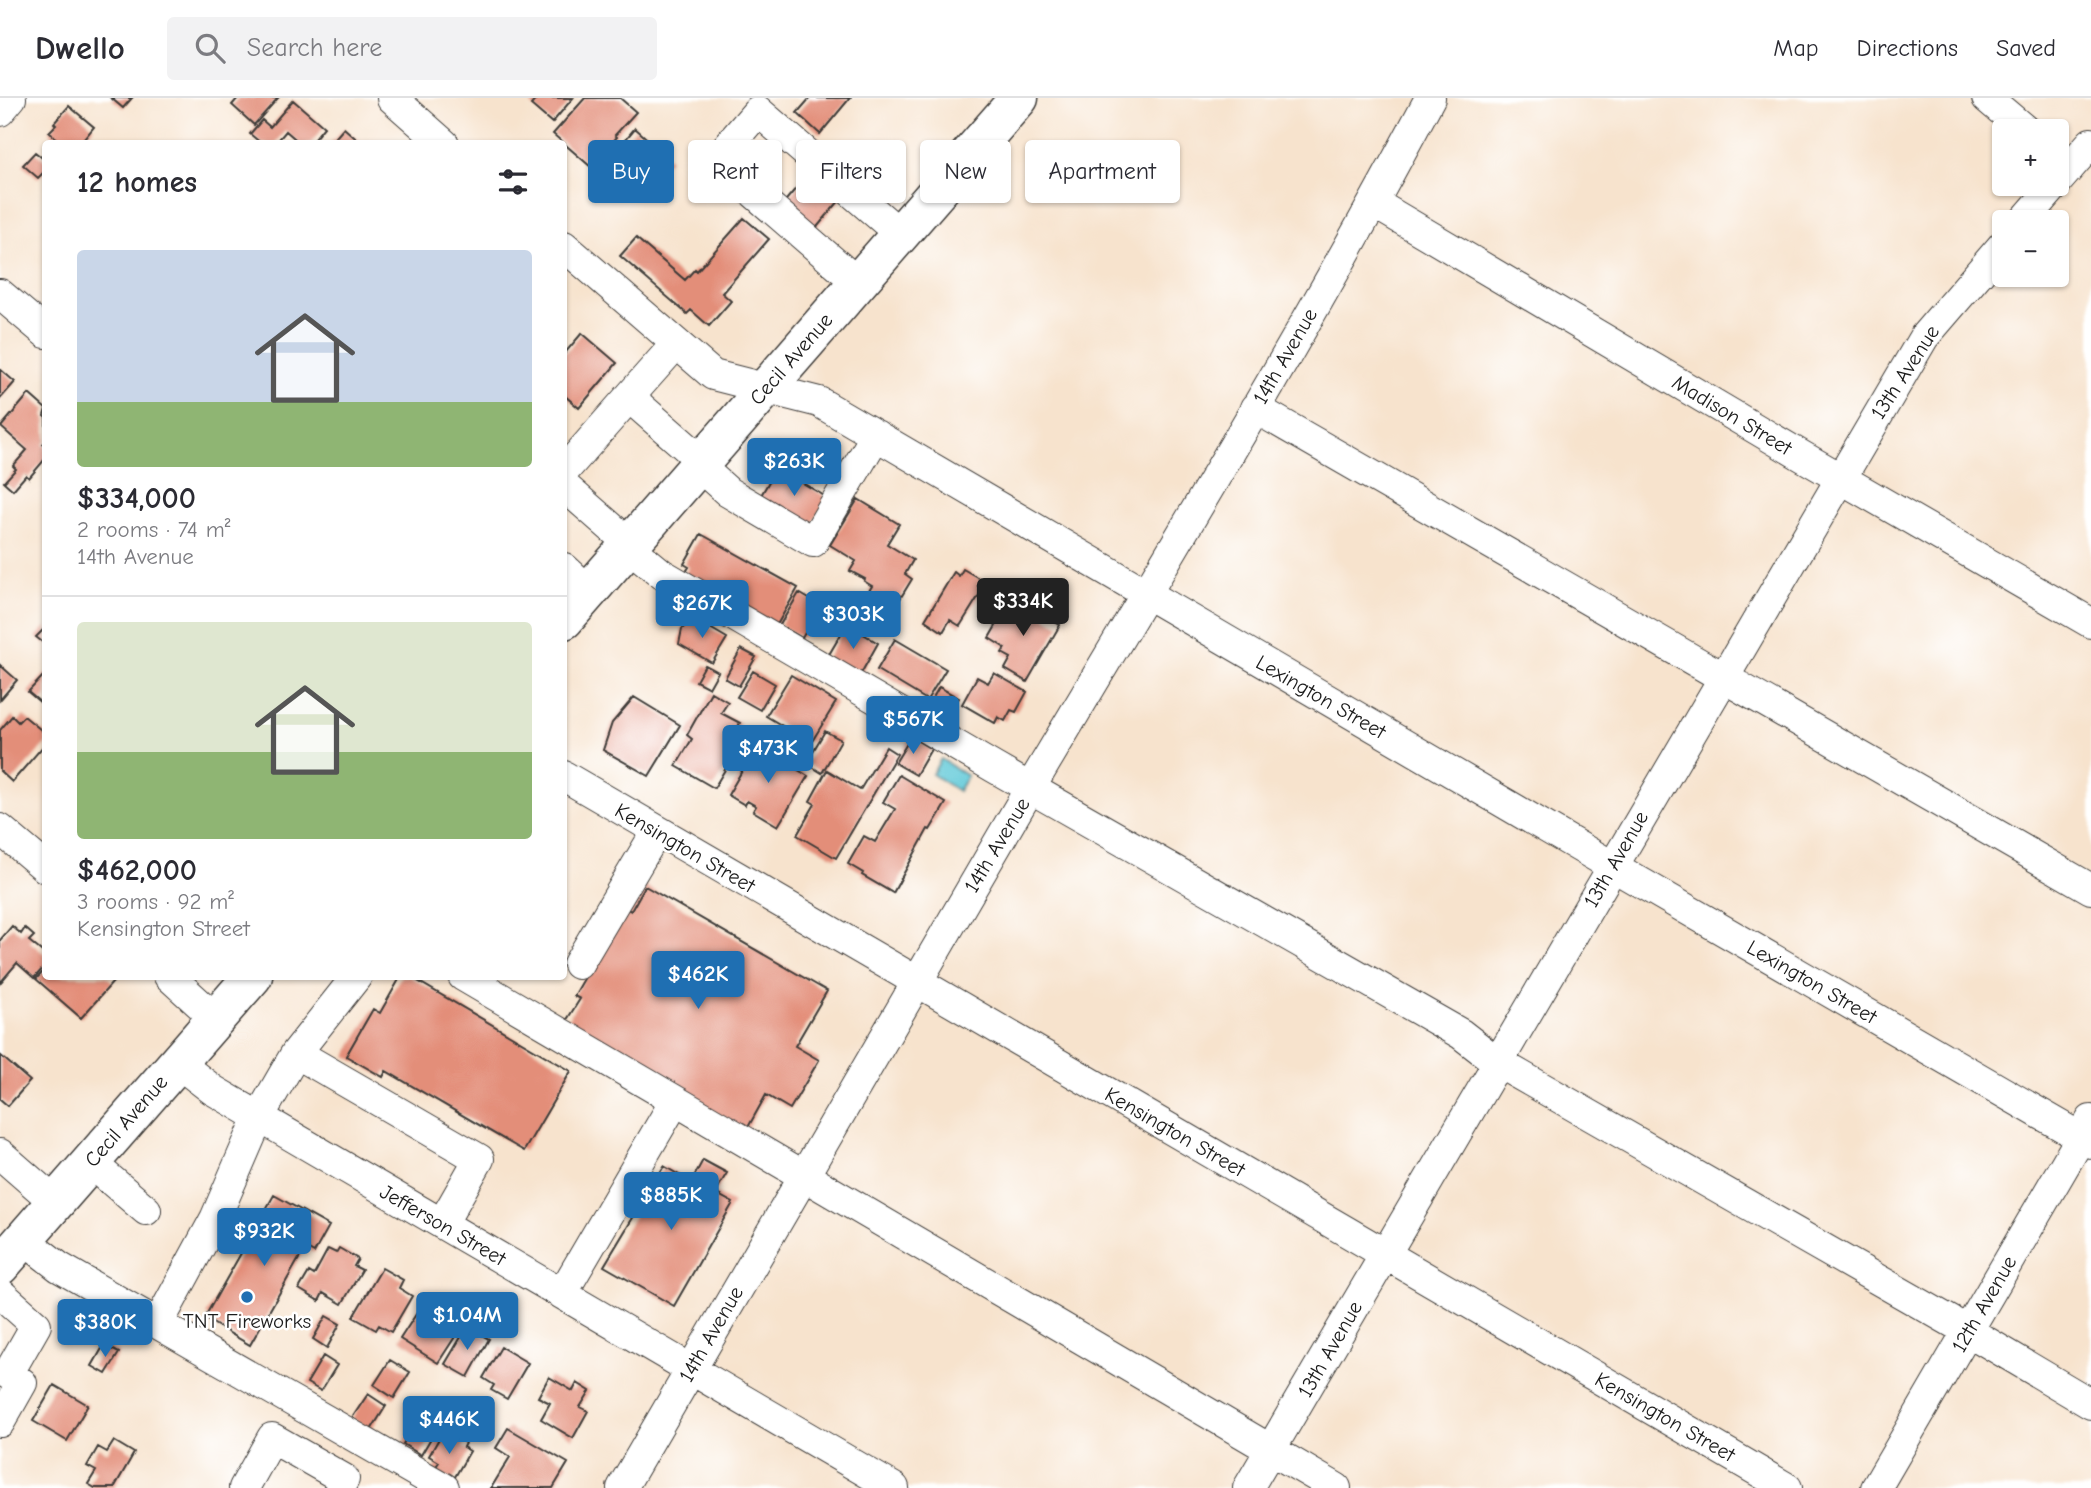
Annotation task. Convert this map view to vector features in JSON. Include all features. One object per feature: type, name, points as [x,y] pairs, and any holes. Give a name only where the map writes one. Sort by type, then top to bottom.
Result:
[{"type":"main road","name":"Cecil Avenue","points":[[567,610],[576,579],[629,545],[1015,99]]},
{"type":"main road","name":"Cecil Avenue","points":[[11,1252],[250,980]]},
{"type":"street","points":[[0,111],[11,98]]},
{"type":"street","points":[[392,98],[439,140]]},
{"type":"street","name":"14th Avenue","points":[[622,1488],[803,1174],[1255,408],[1374,203],[1430,98]]},
{"type":"street","points":[[858,283],[716,160],[758,111],[900,234]]},
{"type":"street","points":[[2069,164],[2091,143]]},
{"type":"street","name":"Madison Street","points":[[1374,203],[1839,478],[2091,623]]},
{"type":"street","name":"Lexington Street","points":[[567,249],[713,375],[819,402],[1612,866],[2088,1133]]},
{"type":"street","name":"13th Avenue","points":[[1248,1488],[1924,337],[1992,258]]},
{"type":"street","points":[[0,294],[42,330]]},
{"type":"street","points":[[567,468],[676,344]]},
{"type":"street","points":[[629,397],[728,492],[813,542],[876,435]]},
{"type":"street","points":[[1255,408],[2091,889]]},
{"type":"street","points":[[567,489],[654,569],[1030,789],[1461,1034],[1497,1062],[2091,1404]]},
{"type":"street","name":"Kensington Street","points":[[567,778],[1787,1488]]},
{"type":"street","points":[[0,829],[42,865]]},
{"type":"street","points":[[578,964],[657,831]]},
{"type":"street","points":[[173,980],[216,1019]]},
{"type":"street","points":[[159,1324],[215,1219],[259,1117],[296,1053],[355,980]]},
{"type":"street","points":[[470,980],[1336,1488]]},
{"type":"street","points":[[296,1053],[480,1159],[442,1224]]},
{"type":"street","name":"Jefferson Street","points":[[178,1063],[213,1090],[894,1488]]},
{"type":"street","points":[[562,1294],[675,1101]]},
{"type":"street","name":"12th Avenue","points":[[1876,1488],[2088,1133]]},
{"type":"street","points":[[2,1159],[55,1202]]},
{"type":"street","points":[[90,1162],[146,1210]]},
{"type":"street","points":[[11,1252],[51,1262],[444,1488]]},
{"type":"street","points":[[0,1293],[36,1325],[8,1374],[22,1382],[0,1422]]},
{"type":"street","points":[[244,1488],[272,1438],[344,1479],[339,1488]]},
{"type":"water","points":[[941,759],[967,776],[958,791],[932,774]]},
{"type":"building","points":[[111,98],[132,98],[123,108]]},
{"type":"building","points":[[238,98],[278,98],[254,125],[232,105]]},
{"type":"building","points":[[537,98],[573,98],[552,123],[531,105]]},
{"type":"building","points":[[585,98],[620,98],[636,112],[615,135],[617,137],[614,140],[588,140],[588,164],[567,146],[567,140],[560,140],[553,134]]},
{"type":"building","points":[[810,98],[850,98],[820,134],[797,113]]},
{"type":"building","points":[[293,100],[324,127],[313,140],[296,140],[286,131],[278,140],[257,140],[250,134],[262,120],[270,127]]},
{"type":"building","points":[[69,106],[94,127],[83,140],[58,140],[49,132],[56,125],[54,123]]},
{"type":"building","points":[[344,128],[358,140],[334,140]]},
{"type":"building","points":[[635,128],[649,140],[625,140]]},
{"type":"building","points":[[35,152],[42,158],[42,174],[38,178],[23,165]]},
{"type":"building","points":[[796,188],[796,203],[837,203],[812,233],[781,206]]},
{"type":"building","points":[[744,218],[769,239],[722,293],[731,301],[709,326],[691,310],[687,314],[620,256],[636,238],[685,280],[695,269],[697,271]]},
{"type":"building","points":[[582,333],[617,363],[579,408],[567,398],[567,350]]},
{"type":"building","points":[[0,369],[15,382],[0,399]]},
{"type":"building","points":[[29,394],[42,405],[42,463],[29,478],[26,475],[13,490],[4,482],[16,469],[13,466],[27,450],[1,427]]},
{"type":"building","points":[[777,468],[828,498],[810,527],[760,497]]},
{"type":"building","points":[[858,499],[899,524],[887,544],[913,560],[905,574],[912,579],[895,607],[869,591],[872,586],[850,571],[856,561],[830,545]]},
{"type":"building","points":[[701,534],[798,588],[774,630],[684,575],[689,567],[684,564]]},
{"type":"building","points":[[963,569],[982,580],[978,586],[983,589],[960,626],[950,620],[943,632],[925,620],[954,572],[959,576]]},
{"type":"building","points":[[799,593],[821,606],[802,638],[780,625]]},
{"type":"building","points":[[1012,598],[1060,625],[1027,682],[1005,669],[1011,658],[1002,653],[1005,648],[989,638]]},
{"type":"building","points":[[693,618],[727,638],[712,663],[679,644],[682,629]]},
{"type":"building","points":[[847,624],[878,643],[859,677],[827,658]]},
{"type":"building","points":[[42,631],[42,642],[36,637]]},
{"type":"building","points":[[895,639],[946,669],[927,700],[877,670]]},
{"type":"building","points":[[741,649],[756,657],[739,686],[725,678]]},
{"type":"building","points":[[0,665],[17,680],[0,700]]},
{"type":"building","points":[[705,665],[718,672],[709,688],[696,681]]},
{"type":"building","points":[[753,671],[775,684],[760,710],[737,697]]},
{"type":"building","points":[[994,673],[1027,692],[1016,712],[1011,710],[1005,721],[998,717],[995,723],[962,704],[977,677],[988,683]]},
{"type":"building","points":[[791,675],[836,702],[811,743],[766,716]]},
{"type":"building","points":[[42,677],[41,703],[28,692]]},
{"type":"building","points":[[939,687],[959,698],[942,726],[923,715]]},
{"type":"building","points":[[711,692],[728,702],[721,713],[740,723],[738,727],[747,733],[714,788],[676,766],[692,739],[687,735]]},
{"type":"building","points":[[634,697],[680,725],[649,776],[603,750],[612,723]]},
{"type":"building","points":[[12,716],[18,722],[24,716],[42,731],[42,748],[12,782],[0,771],[0,730]]},
{"type":"building","points":[[825,731],[841,740],[822,773],[806,763]]},
{"type":"building","points":[[911,737],[931,749],[916,775],[895,763]]},
{"type":"building","points":[[757,745],[808,776],[778,826],[753,811],[756,806],[747,801],[745,805],[728,795]]},
{"type":"building","points":[[886,747],[897,754],[836,858],[797,835],[815,804],[810,801],[827,770],[860,790]]},
{"type":"building","points":[[899,775],[946,803],[930,830],[928,829],[893,893],[848,864],[864,836],[875,842],[895,809],[883,802]]},
{"type":"building","points":[[645,886],[827,991],[795,1046],[819,1060],[790,1109],[766,1095],[746,1131],[563,1026],[580,999],[574,996],[625,908],[631,911]]},
{"type":"building","points":[[12,926],[21,934],[25,928],[34,936],[29,941],[42,952],[42,969],[34,978],[17,963],[0,983],[0,940]]},
{"type":"building","points":[[42,973],[42,980],[113,982],[81,1018],[36,979]]},
{"type":"building","points":[[399,980],[416,980],[571,1071],[524,1151],[386,1071],[383,1077],[346,1056],[373,1009],[380,1013]]},
{"type":"building","points":[[0,1055],[30,1081],[8,1106],[0,1099]]},
{"type":"building","points":[[703,1160],[727,1173],[715,1193],[733,1203],[674,1306],[604,1266],[664,1166],[691,1182]]},
{"type":"building","points":[[274,1195],[329,1226],[314,1253],[305,1248],[250,1345],[209,1321],[211,1318],[206,1315]]},
{"type":"building","points":[[339,1248],[358,1259],[354,1266],[362,1270],[342,1304],[323,1293],[319,1301],[299,1289],[309,1272],[314,1275],[328,1249],[336,1253]]},
{"type":"building","points":[[382,1268],[403,1280],[399,1288],[412,1296],[391,1332],[379,1325],[376,1330],[353,1317]]},
{"type":"building","points":[[434,1302],[457,1316],[452,1324],[460,1329],[438,1363],[400,1339],[422,1305],[429,1309]]},
{"type":"building","points":[[326,1316],[340,1324],[327,1348],[313,1339]]},
{"type":"building","points":[[467,1327],[489,1339],[468,1377],[445,1364]]},
{"type":"building","points":[[104,1345],[119,1353],[106,1374],[92,1366]]},
{"type":"building","points":[[501,1347],[528,1363],[507,1399],[491,1390],[494,1385],[483,1378]]},
{"type":"building","points":[[323,1356],[337,1365],[321,1391],[307,1383]]},
{"type":"building","points":[[390,1360],[410,1372],[394,1398],[374,1385]]},
{"type":"building","points":[[549,1377],[573,1391],[577,1383],[590,1391],[580,1407],[588,1411],[573,1438],[541,1419],[550,1403],[538,1397]]},
{"type":"building","points":[[54,1385],[88,1405],[67,1441],[33,1421]]},
{"type":"building","points":[[368,1394],[386,1406],[371,1430],[352,1418]]},
{"type":"building","points":[[416,1422],[434,1433],[421,1455],[403,1444]]},
{"type":"building","points":[[508,1428],[568,1463],[553,1488],[491,1488],[510,1457],[496,1448]]},
{"type":"building","points":[[444,1430],[465,1443],[463,1447],[470,1451],[452,1482],[433,1471],[439,1462],[429,1456]]},
{"type":"building","points":[[114,1441],[134,1453],[114,1488],[95,1488],[88,1484],[96,1471],[87,1466],[98,1447],[107,1452]]},
{"type":"place","name":"TNT Fireworks","points":[[247,1297]]}]
